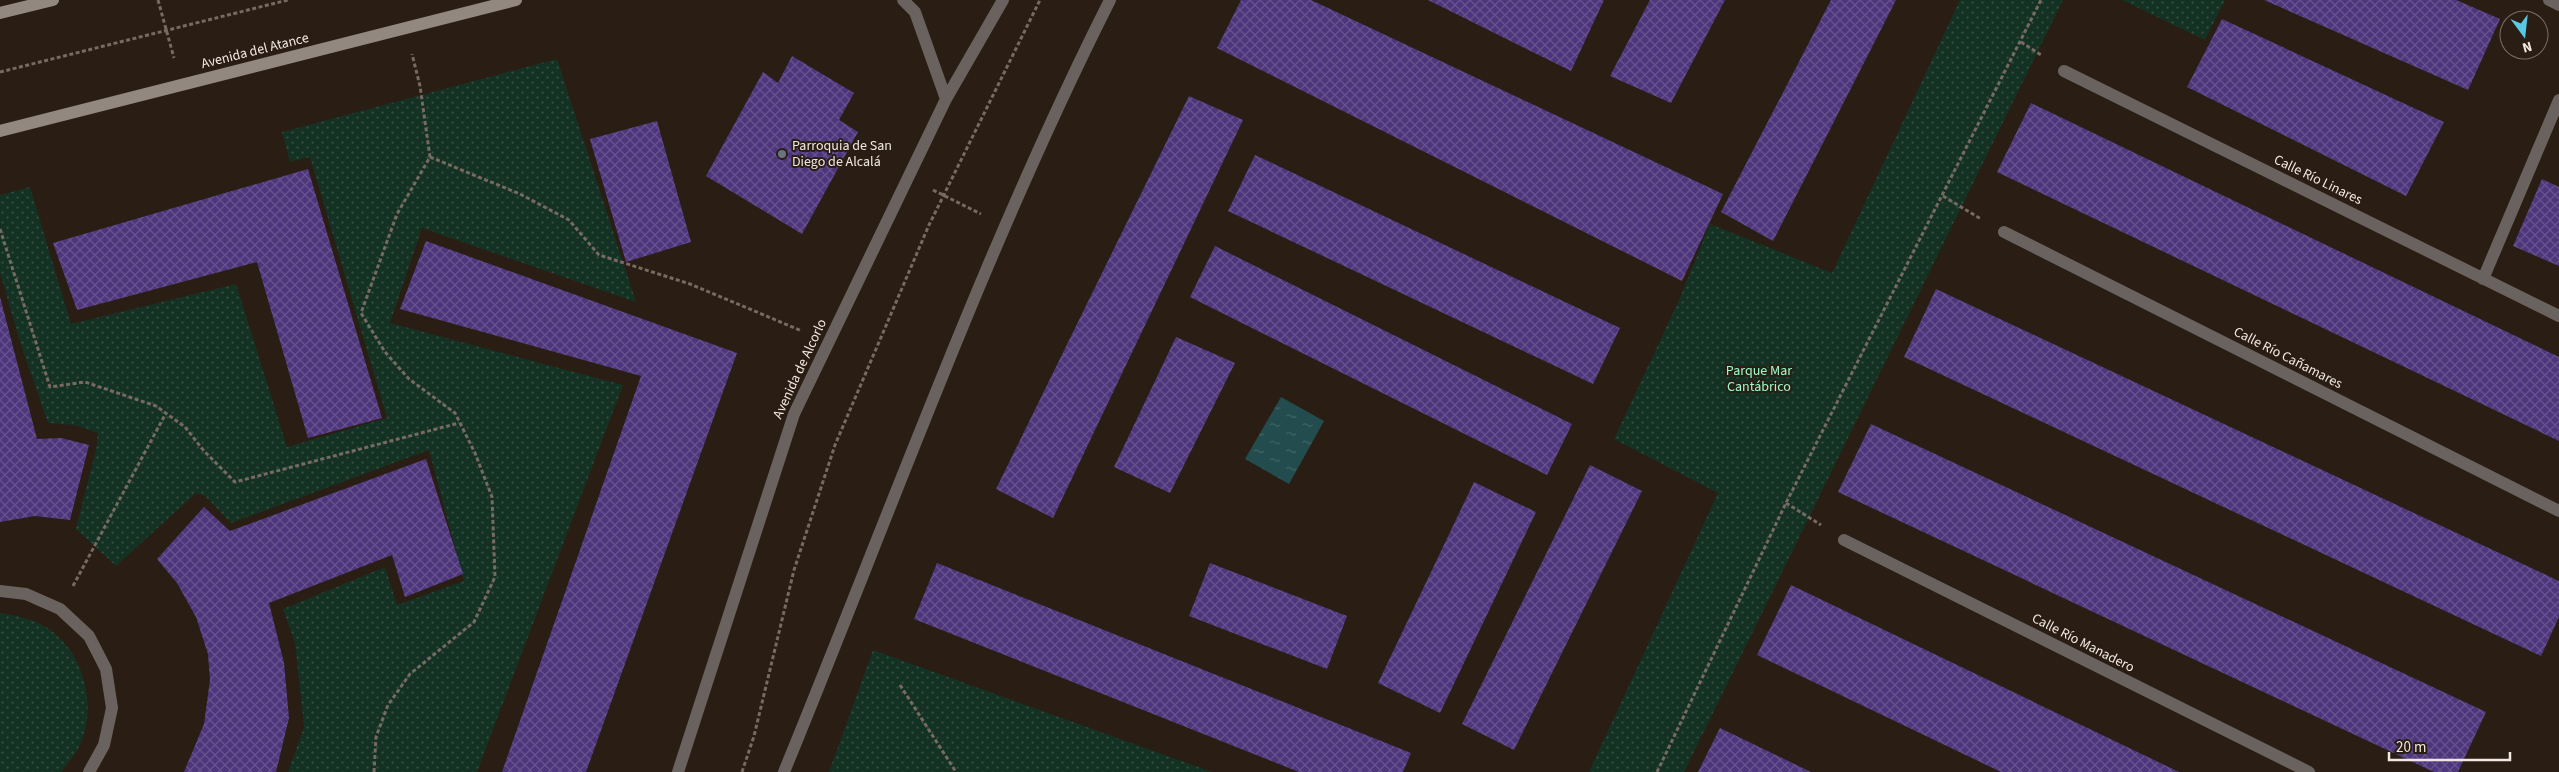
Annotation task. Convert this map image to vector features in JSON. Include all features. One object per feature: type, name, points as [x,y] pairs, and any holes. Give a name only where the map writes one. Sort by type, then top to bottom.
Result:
[{"type":"main road","points":[[0,13],[53,0]]},
{"type":"main road","name":"Avenida del Atance","points":[[0,131],[516,0]]},
{"type":"street","points":[[903,0],[915,12],[946,99]]},
{"type":"street","name":"Avenida de Alcorlo","points":[[678,772],[794,414],[946,99],[1003,0]]},
{"type":"street","points":[[784,772],[845,623],[885,516],[1006,227],[1064,92],[1110,0]]},
{"type":"street","points":[[2549,0],[2559,5]]},
{"type":"street","name":"Calle Río Linares","points":[[2064,71],[2559,316]]},
{"type":"street","points":[[2483,279],[2559,100]]},
{"type":"street","name":"Calle Río Cañamares","points":[[2004,232],[2559,511]]},
{"type":"street","name":"Calle Río Manadero","points":[[1844,540],[2309,772]]},
{"type":"street","points":[[0,591],[26,594],[60,609],[88,636],[106,669],[112,708],[104,745],[88,772]]},
{"type":"path","points":[[158,0],[181,85]]},
{"type":"path","points":[[0,72],[288,0]]},
{"type":"path","points":[[742,772],[754,736],[794,570],[835,445],[944,196],[1040,0]]},
{"type":"path","points":[[1657,772],[1786,503],[2041,0]]},
{"type":"path","points":[[374,772],[376,737],[388,705],[410,674],[474,622],[495,577],[492,497],[475,453],[455,413],[409,379],[385,352],[361,313],[397,214],[430,157],[420,86],[406,29]]},
{"type":"path","points":[[430,157],[520,194],[569,220],[599,255],[690,284],[828,342]]},
{"type":"path","points":[[909,177],[1006,227]]},
{"type":"path","points":[[1943,196],[2004,232]]},
{"type":"path","points":[[0,229],[50,387],[84,382],[132,396],[156,406],[186,427],[204,451],[235,482],[460,423]]},
{"type":"path","points":[[60,609],[166,413]]},
{"type":"path","points":[[1786,503],[1844,540]]},
{"type":"path","points":[[900,685],[956,772]]},
{"type":"green space","name":"Parque Mar Cantábrico","points":[[1960,0],[2063,0],[1684,772],[1589,772],[1718,493],[1614,439],[1679,300],[1710,224],[1832,273]]},
{"type":"green space","points":[[2122,0],[2225,0],[2205,40]]},
{"type":"green space","points":[[557,59],[636,302],[422,228],[390,323],[623,385],[477,772],[288,772],[304,727],[295,643],[283,609],[385,567],[397,605],[464,581],[429,450],[231,523],[205,496],[196,493],[116,566],[76,529],[96,450],[98,433],[75,425],[48,423],[21,345],[0,273],[0,195],[30,187],[71,324],[236,284],[287,447],[387,418],[310,157],[290,162],[282,132]]},
{"type":"green space","points":[[0,613],[28,619],[41,624],[53,632],[74,656],[80,670],[85,685],[87,717],[79,747],[61,772],[0,772]]},
{"type":"green space","points":[[873,650],[1212,772],[829,772]]},
{"type":"water","points":[[1281,397],[1324,421],[1289,484],[1245,459]]},
{"type":"building","points":[[1241,0],[1311,0],[1723,194],[1682,281],[1217,48]]},
{"type":"building","points":[[1428,0],[1604,0],[1571,71]]},
{"type":"building","points":[[1650,0],[1725,0],[1671,103],[1610,76]]},
{"type":"building","points":[[1831,0],[1896,0],[1773,241],[1721,212]]},
{"type":"building","points":[[2264,0],[2456,0],[2499,19],[2468,90]]},
{"type":"building","points":[[2222,19],[2444,122],[2406,196],[2187,87]]},
{"type":"building","name":"Parroquia de San Diego de Alcalá","points":[[792,56],[854,93],[839,120],[858,132],[802,234],[706,176],[763,72],[778,83]]},
{"type":"building","points":[[1189,96],[1243,120],[1053,518],[996,489]]},
{"type":"building","points":[[2031,103],[2559,357],[2559,441],[1997,172]]},
{"type":"building","points":[[657,121],[691,242],[626,262],[590,139]]},
{"type":"building","points":[[1255,155],[1620,328],[1593,384],[1228,211]]},
{"type":"building","points":[[308,169],[382,418],[308,438],[257,262],[77,310],[53,243]]},
{"type":"building","points":[[2542,179],[2559,187],[2559,266],[2513,246]]},
{"type":"building","points":[[426,241],[737,353],[586,772],[502,772],[641,376],[400,309]]},
{"type":"building","points":[[1215,246],[1572,424],[1547,475],[1190,297]]},
{"type":"building","points":[[1936,289],[2559,581],[2559,617],[2541,656],[1904,357]]},
{"type":"building","points":[[0,297],[37,439],[61,438],[89,445],[70,520],[35,516],[0,522]]},
{"type":"building","points":[[1176,337],[1235,363],[1170,493],[1114,467]]},
{"type":"building","points":[[1871,424],[2486,712],[2458,772],[2434,772],[1838,492]]},
{"type":"building","points":[[426,459],[463,574],[405,597],[392,555],[269,603],[284,663],[289,718],[276,772],[184,772],[204,724],[210,680],[208,654],[196,617],[177,583],[157,559],[204,507],[230,531]]},
{"type":"building","points":[[1590,465],[1642,491],[1514,750],[1462,724]]},
{"type":"building","points":[[1474,482],[1536,512],[1440,713],[1378,683]]},
{"type":"building","points":[[937,563],[1411,753],[1403,772],[1299,772],[914,619]]},
{"type":"building","points":[[1210,563],[1347,616],[1327,669],[1189,616]]},
{"type":"building","points":[[1791,585],[2179,772],[2001,772],[1757,655]]},
{"type":"building","points":[[1720,728],[1811,772],[1698,772]]},
{"type":"place","name":"Parroquia de San Diego de Alcalá","points":[[782,154]]}]
